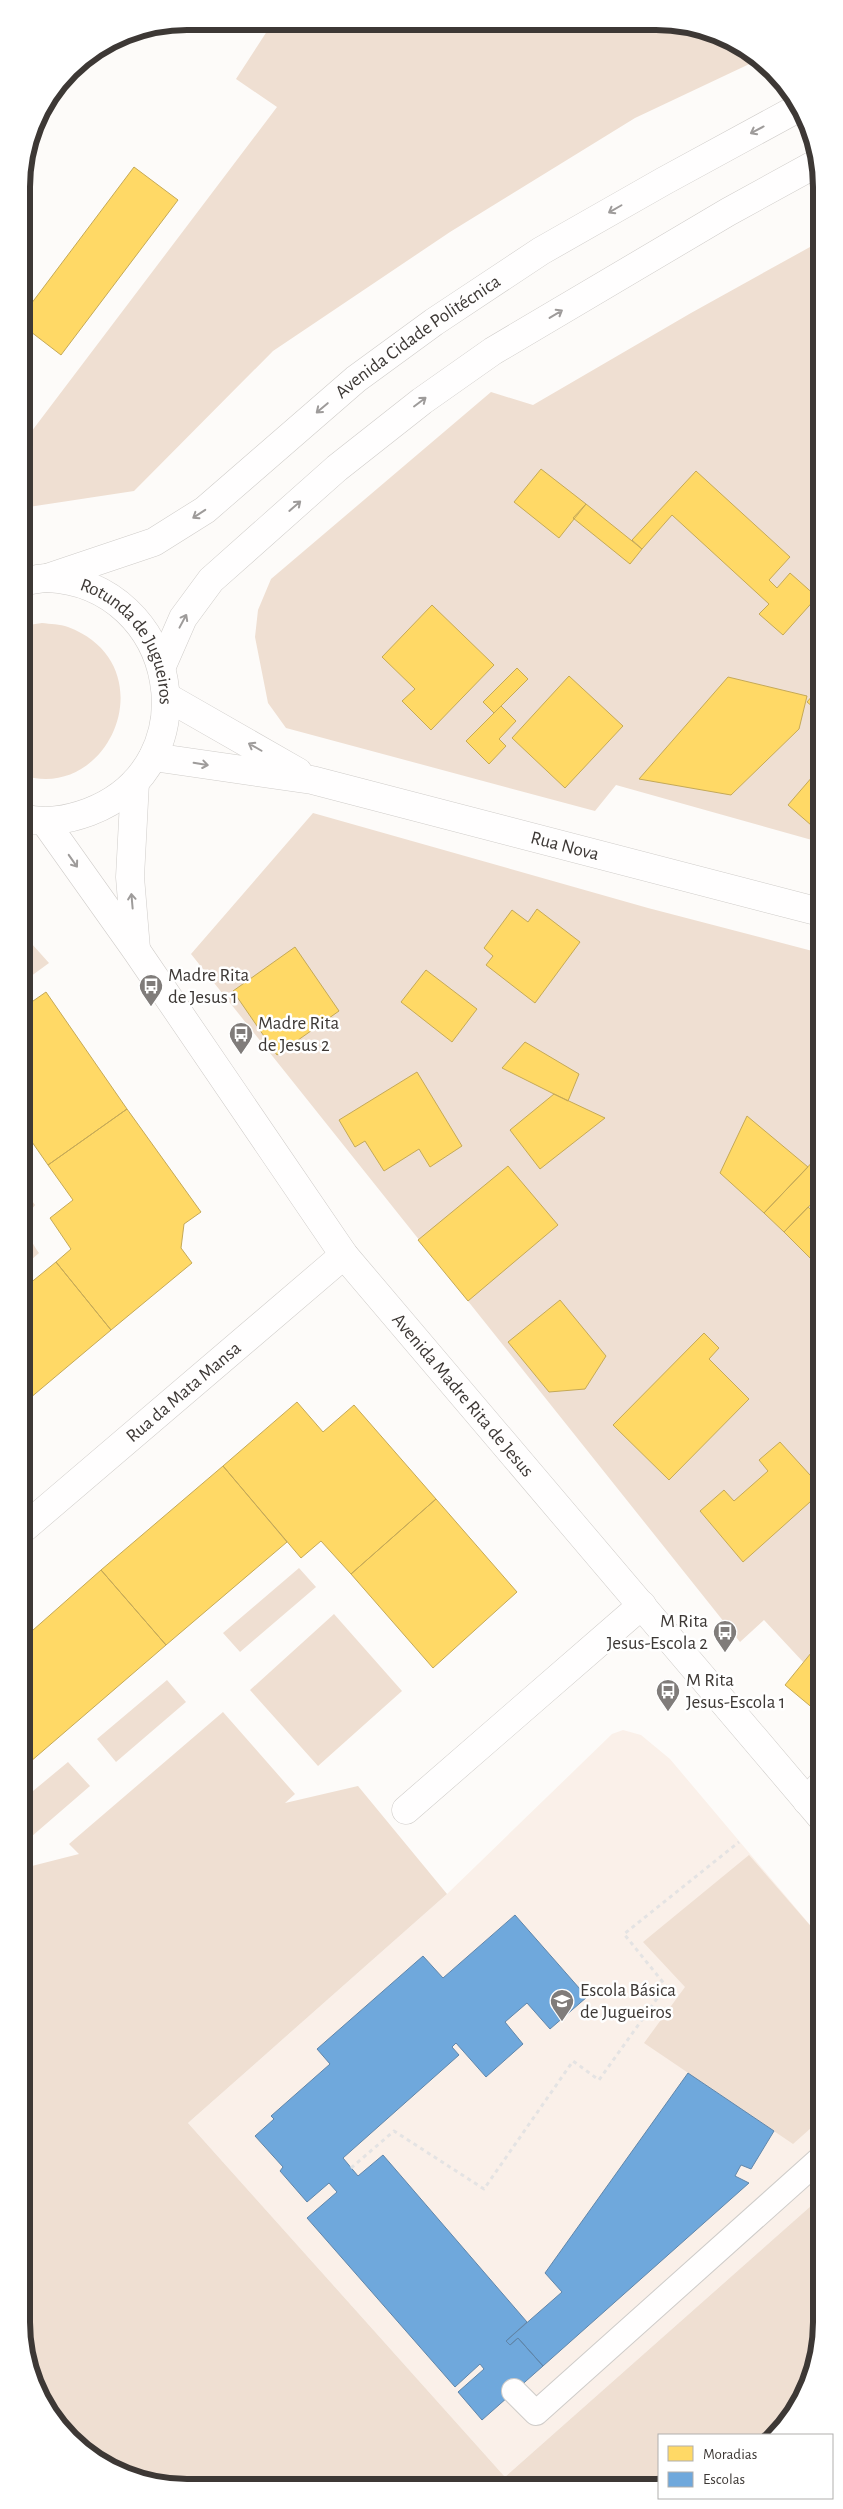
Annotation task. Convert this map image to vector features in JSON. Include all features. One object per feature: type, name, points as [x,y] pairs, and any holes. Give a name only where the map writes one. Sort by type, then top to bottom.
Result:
[{"type":"street","name":"Avenida Cidade Politécnica","points":[[35,580],[154,542],[188,521],[204,510],[356,379],[434,322],[541,251],[664,180],[793,111]]},
{"type":"street","points":[[162,666],[183,618],[211,580],[337,468],[422,401],[493,351],[728,212],[812,165]]},
{"type":"street","name":"Rotunda de Jugueiros","points":[[31,823],[71,818],[106,805],[135,782],[153,757],[164,728],[167,697],[162,666],[150,637],[131,612],[106,594],[78,582],[35,580]]},
{"type":"street","points":[[167,697],[312,780]]},
{"type":"street","points":[[153,757],[312,780]]},
{"type":"street","name":"Rua Nova","points":[[312,780],[813,910]]},
{"type":"street","points":[[135,782],[130,877],[136,950]]},
{"type":"street","name":"Avenida Madre Rita de Jesus","points":[[31,823],[136,950],[344,1255],[642,1605],[813,1798]]},
{"type":"street","name":"Rua da Mata Mansa","points":[[30,1523],[344,1255]]},
{"type":"street","points":[[406,1810],[642,1605]]},
{"type":"lane","points":[[514,2391],[536,2413],[813,2165]]},
{"type":"path","points":[[351,2168],[394,2131],[484,2189],[573,2061],[599,2080],[666,1986],[624,1934],[739,1842]]},
{"type":"shaded area","points":[[268,30],[677,31],[707,38],[726,46],[753,63],[635,118],[450,232],[273,351],[134,491],[30,507],[30,433],[277,107],[236,79]]},
{"type":"shaded area","points":[[813,245],[813,840],[616,785],[595,811],[286,728],[268,703],[255,637],[258,610],[271,579],[491,392],[533,405],[691,313]]},
{"type":"shaded area","points":[[42,623],[68,627],[98,645],[115,670],[121,698],[116,726],[102,751],[80,769],[53,779],[30,776],[30,625]]},
{"type":"shaded area","points":[[313,813],[648,908],[813,951],[813,1651],[804,1663],[764,1620],[740,1642],[191,954]]},
{"type":"shaded area","points":[[30,942],[49,963],[30,977]]},
{"type":"shaded area","points":[[30,1198],[35,1205],[30,1213]]},
{"type":"shaded area","points":[[30,1237],[32,1241],[39,1253],[30,1261]]},
{"type":"shaded area","points":[[299,1568],[316,1587],[240,1652],[223,1633]]},
{"type":"shaded area","points":[[334,1614],[402,1691],[318,1766],[250,1690]]},
{"type":"shaded area","points":[[167,1680],[186,1702],[116,1762],[97,1739]]},
{"type":"shaded area","points":[[223,1712],[295,1794],[285,1803],[358,1786],[447,1894],[188,2123],[505,2477],[813,2204],[812,2343],[808,2363],[797,2392],[774,2426],[766,2434],[658,2434],[658,2479],[656,2479],[176,2479],[136,2471],[117,2463],[91,2447],[62,2418],[51,2401],[35,2363],[30,2333],[30,1866],[79,1854],[69,1844]]},
{"type":"shaded area","name":"Escola Básica de Jugueiros","points":[[623,1730],[641,1735],[670,1759],[813,1929],[813,2204],[505,2477],[188,2123],[447,1894],[612,1734]]},
{"type":"shaded area","points":[[68,1762],[90,1786],[30,1838],[30,1794]]},
{"type":"shaded area","points":[[749,1855],[813,1929],[813,2126],[793,2144],[644,2043],[685,1987],[643,1942]]},
{"type":"building: Moradias","points":[[134,167],[178,200],[61,355],[30,331],[30,305]]},
{"type":"building: Moradias","points":[[541,469],[586,504],[559,538],[514,502]]},
{"type":"building: Moradias","points":[[696,471],[790,557],[769,580],[777,588],[790,573],[813,593],[813,601],[783,635],[759,614],[769,604],[672,515],[642,549],[632,540]]},
{"type":"building: Moradias","points":[[586,504],[642,549],[630,564],[573,518]]},
{"type":"building: Moradias","points":[[432,605],[494,665],[431,730],[402,701],[415,689],[382,657]]},
{"type":"building: Moradias","points":[[517,668],[528,679],[494,713],[483,702]]},
{"type":"building: Moradias","points":[[569,676],[623,726],[565,788],[512,738]]},
{"type":"building: Moradias","points":[[728,677],[807,696],[799,729],[731,795],[639,779]]},
{"type":"building: Moradias","points":[[813,695],[813,707],[807,702]]},
{"type":"building: Moradias","points":[[501,706],[516,721],[499,739],[506,746],[489,764],[466,741]]},
{"type":"building: Moradias","points":[[813,776],[813,827],[788,805]]},
{"type":"building: Moradias","points":[[537,909],[580,942],[535,1003],[486,965],[493,956],[484,948],[512,910],[528,922]]},
{"type":"building: Moradias","points":[[295,947],[339,1011],[277,1055],[233,991]]},
{"type":"building: Moradias","points":[[426,970],[477,1009],[452,1042],[401,1002]]},
{"type":"building: Moradias","points":[[46,992],[127,1109],[48,1165],[30,1139],[30,1003]]},
{"type":"building: Moradias","points":[[525,1042],[579,1074],[568,1101],[502,1068]]},
{"type":"building: Moradias","points":[[417,1072],[462,1146],[430,1167],[419,1149],[384,1171],[365,1141],[355,1147],[339,1120]]},
{"type":"building: Moradias","points":[[554,1094],[605,1118],[540,1169],[510,1130]]},
{"type":"building: Moradias","points":[[127,1109],[201,1212],[184,1224],[181,1248],[192,1263],[111,1330],[56,1262],[71,1249],[50,1218],[73,1200],[48,1165]]},
{"type":"building: Moradias","points":[[747,1116],[808,1167],[764,1213],[720,1173]]},
{"type":"building: Moradias","points":[[813,1161],[813,1202],[784,1232],[764,1213]]},
{"type":"building: Moradias","points":[[508,1166],[558,1225],[468,1301],[418,1240]]},
{"type":"building: Moradias","points":[[808,1207],[813,1212],[813,1261],[784,1232]]},
{"type":"building: Moradias","points":[[56,1262],[111,1330],[30,1398],[30,1283]]},
{"type":"building: Moradias","points":[[560,1300],[606,1356],[585,1389],[549,1392],[508,1342]]},
{"type":"building: Moradias","points":[[704,1333],[719,1348],[709,1359],[749,1399],[669,1480],[613,1425]]},
{"type":"building: Moradias","points":[[297,1402],[323,1432],[354,1405],[436,1499],[351,1574],[321,1541],[301,1558],[223,1466]]},
{"type":"building: Moradias","points":[[780,1442],[813,1478],[813,1499],[743,1562],[700,1511],[724,1490],[734,1501],[768,1471],[759,1460]]},
{"type":"building: Moradias","points":[[223,1466],[287,1542],[166,1645],[101,1570]]},
{"type":"building: Moradias","points":[[436,1499],[517,1592],[433,1668],[351,1574]]},
{"type":"building: Moradias","points":[[101,1570],[166,1645],[30,1762],[30,1633]]},
{"type":"building: Moradias","points":[[813,1651],[813,1708],[785,1685]]},
{"type":"building: Escolas","points":[[515,1915],[587,1997],[550,2029],[527,2003],[505,2022],[523,2044],[486,2077],[456,2043],[452,2047],[459,2055],[343,2158],[358,2176],[383,2155],[527,2322],[506,2341],[510,2345],[518,2338],[543,2366],[482,2420],[458,2392],[484,2369],[480,2364],[455,2387],[307,2218],[337,2192],[329,2183],[307,2202],[280,2171],[283,2167],[255,2136],[274,2119],[271,2116],[330,2064],[317,2049],[423,1956],[443,1978]]},
{"type":"building: Escolas","points":[[688,2073],[774,2131],[751,2169],[741,2165],[735,2176],[749,2183],[543,2366],[518,2338],[510,2345],[506,2341],[562,2292],[545,2273]]},
{"type":"place","name":"Madre Rita de Jesus 1","points":[[151,1007]]},
{"type":"place","name":"Madre Rita de Jesus 2","points":[[241,1055]]},
{"type":"place","name":"M Rita Jesus-Escola 2","points":[[725,1653]]},
{"type":"place","name":"M Rita Jesus-Escola 1","points":[[668,1712]]},
{"type":"place","name":"Escola Básica de Jugueiros","points":[[562,2022]]}]
